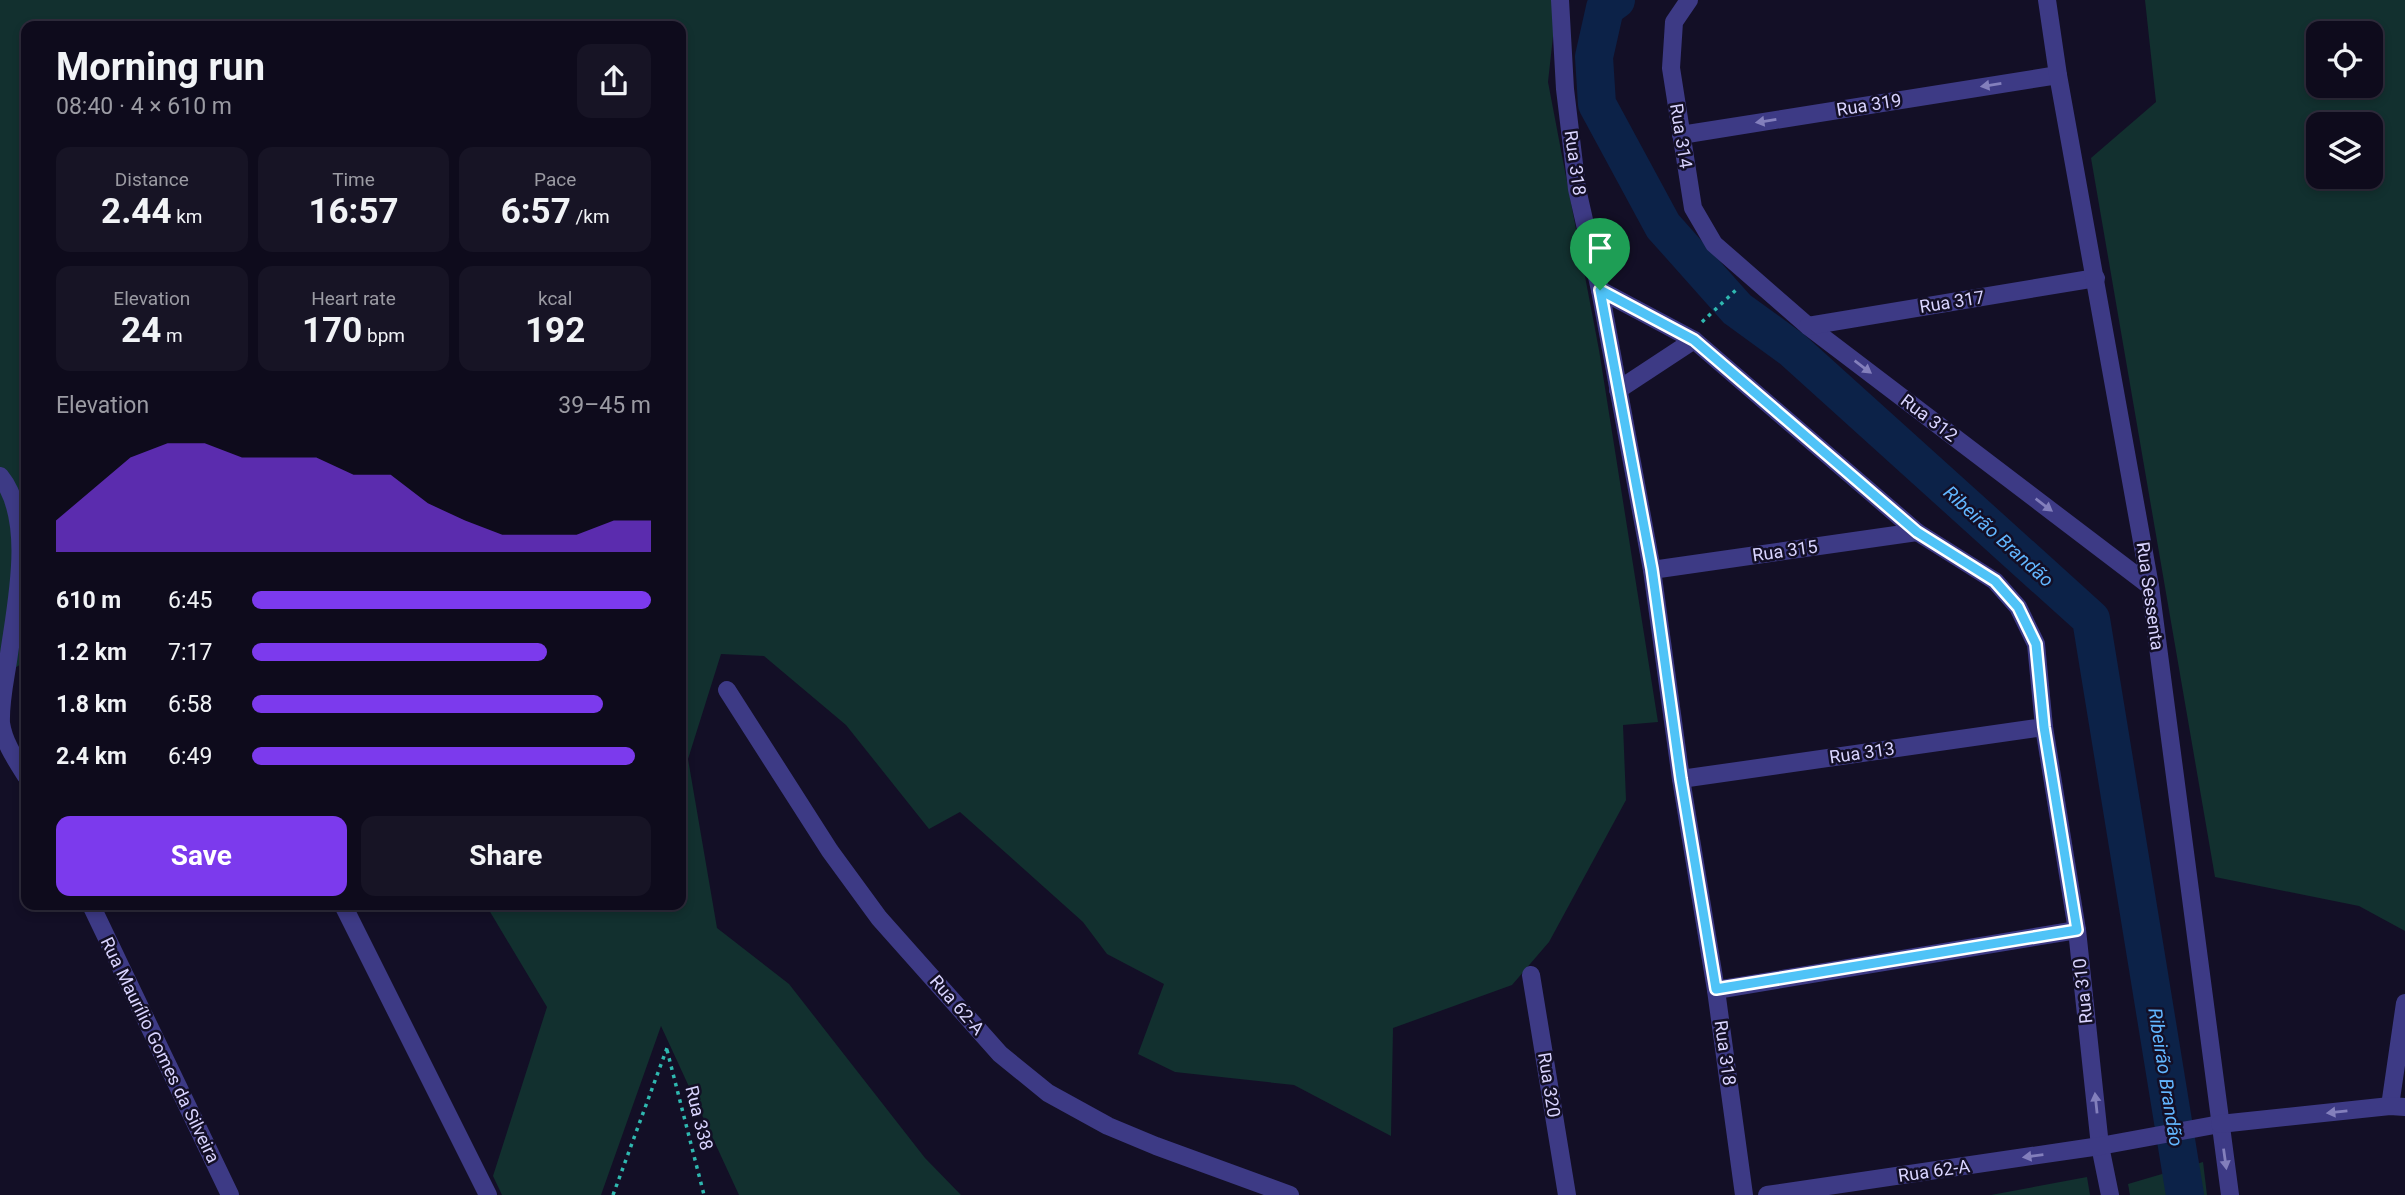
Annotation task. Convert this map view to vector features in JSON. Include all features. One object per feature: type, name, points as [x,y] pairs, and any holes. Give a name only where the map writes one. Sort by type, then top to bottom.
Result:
[{"type":"street","name":"Rua 318","points":[[1560,0],[1564,89],[1577,189],[1600,290],[1652,569],[1681,779],[1716,989],[1744,1195]]},
{"type":"street","name":"Rua 314","points":[[1689,0],[1674,22],[1671,68],[1693,208],[1714,244]]},
{"type":"street","name":"Rua Sessenta","points":[[2047,0],[2058,75],[2150,586],[2230,1195]]},
{"type":"street","name":"Rua 319","points":[[1681,135],[2058,75]]},
{"type":"street","name":"Rua 312","points":[[1714,244],[1808,326],[2150,586]]},
{"type":"street","name":"Rua 317","points":[[1808,326],[2096,278]]},
{"type":"street","name":"Rua 310","points":[[1600,290],[1694,340],[1917,532],[1995,581],[2018,607],[2036,644],[2044,727],[2077,930],[2100,1146],[2110,1195]]},
{"type":"street","points":[[1618,390],[1694,340]]},
{"type":"street","points":[[0,477],[16,508],[20,536],[9,655],[0,703],[4,738],[21,767]]},
{"type":"street","name":"Rua 315","points":[[1652,569],[1917,532]]},
{"type":"street","name":"Rua 62-A","points":[[727,690],[830,851],[879,918],[1000,1054],[1048,1093],[1108,1126],[1290,1195]]},
{"type":"street","name":"Rua 313","points":[[1681,779],[2044,727]]},
{"type":"street","name":"Rua Maurílio Gomes da Silveira","points":[[93,910],[230,1195]]},
{"type":"street","points":[[346,910],[488,1195]]},
{"type":"street","points":[[1716,989],[2077,930]]},
{"type":"street","name":"Rua 320","points":[[1531,975],[1567,1195]]},
{"type":"street","points":[[2398,1107],[2405,1003]]},
{"type":"street","name":"Rua 62-A","points":[[1767,1195],[2100,1146],[2194,1127],[2398,1107]]},
{"type":"path","points":[[1702,322],[1730,296]]},
{"type":"path","name":"Rua 338","points":[[613,1195],[667,1048],[704,1195]]},
{"type":"green space","points":[[0,0],[1557,0],[1548,82],[1599,350],[1658,722],[1623,725],[1626,800],[1549,942],[1512,985],[1393,1028],[1391,1136],[1294,1085],[1175,1072],[1138,1054],[1164,984],[1107,954],[1083,922],[960,812],[929,829],[846,725],[764,656],[721,654],[688,759],[717,928],[789,984],[925,1158],[961,1195],[739,1195],[661,1026],[601,1195],[502,1195],[493,1176],[547,1007],[489,910],[686,910],[686,21],[21,21],[21,664],[0,677]]},
{"type":"green space","points":[[2145,0],[2405,0],[2405,931],[2359,906],[2215,877],[2091,158],[2156,102]]},
{"type":"green space","points":[[2203,1162],[2207,1195],[2130,1195],[2128,1184]]},
{"type":"green space","points":[[2087,1177],[2090,1195],[1991,1195]]},
{"type":"waterway","name":"Ribeirão Brandão","points":[[1616,0],[1605,8],[1594,57],[1597,104],[1663,226],[1737,309],[1792,349],[2091,619],[2185,1195]]},
{"type":"route","points":[[1600,290],[1694,340],[1917,532],[1995,581],[2018,607],[2036,644],[2044,727],[2077,930],[1716,989],[1681,779],[1652,569],[1600,290]]}]
